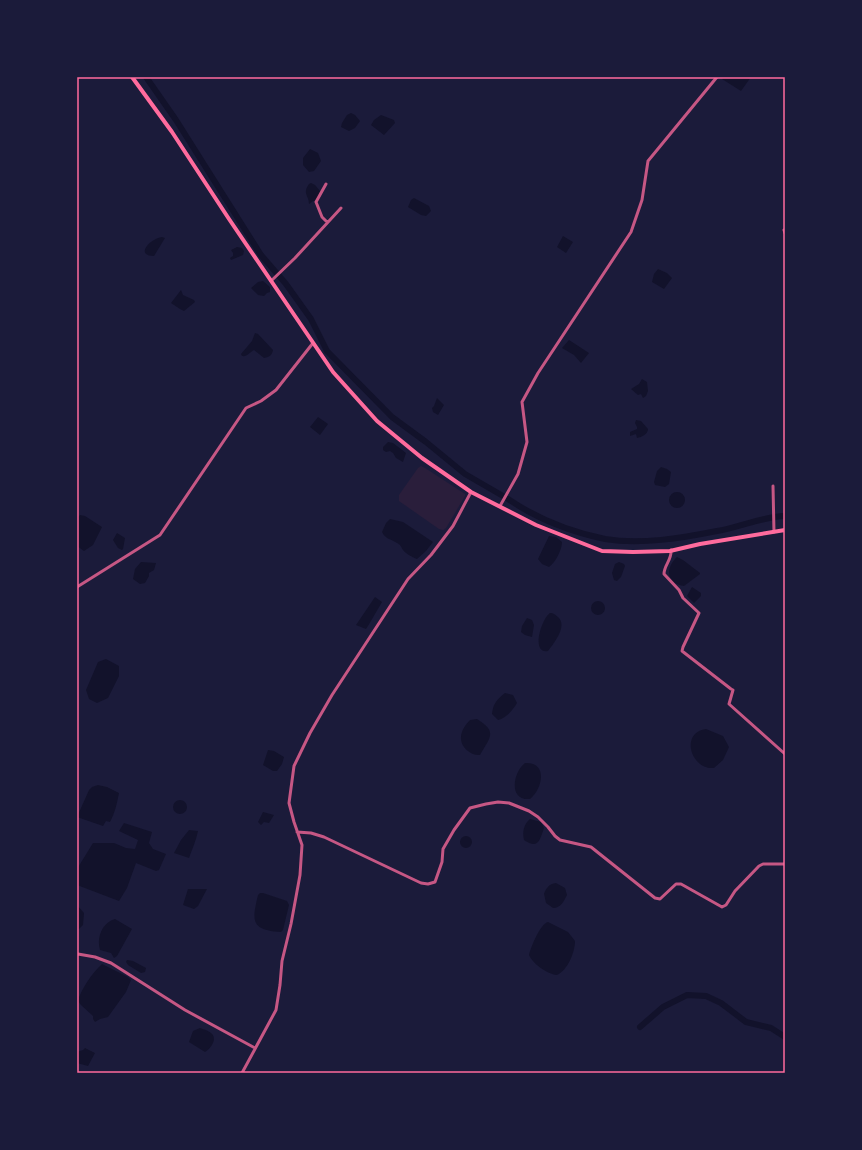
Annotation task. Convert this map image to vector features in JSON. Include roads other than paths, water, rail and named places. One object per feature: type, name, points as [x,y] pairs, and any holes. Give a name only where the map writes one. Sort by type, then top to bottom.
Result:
[{"type":"main road","points":[[132,77],[172,132],[333,372],[377,421],[422,458],[471,492],[536,525],[602,551],[633,552],[672,550],[785,530]]},
{"type":"street","points":[[500,506],[518,474],[527,442],[522,402],[538,373],[631,232],[642,200],[648,161],[717,77]]},
{"type":"street","points":[[326,184],[316,202],[322,217],[327,222]]},
{"type":"street","points":[[271,281],[295,258],[341,208]]},
{"type":"street","points":[[77,587],[160,535],[246,408],[261,401],[276,390],[313,343]]},
{"type":"street","points":[[773,486],[774,532]]},
{"type":"street","points":[[242,1073],[276,1010],[282,961],[291,924],[300,875],[302,845],[289,803],[294,766],[310,733],[332,695],[408,579],[431,555],[453,526],[471,492]]},
{"type":"street","points":[[672,550],[671,558],[664,569],[664,574],[679,590],[682,598],[699,612],[682,651],[733,690],[729,704],[785,754]]},
{"type":"street","points":[[297,832],[311,833],[324,837],[421,883],[428,884],[435,882],[442,862],[443,849],[454,830],[470,808],[498,802],[509,803],[529,811],[538,817],[560,840],[591,847],[655,898],[660,899],[676,884],[681,884],[722,907],[726,905],[735,891],[759,866],[763,864],[785,864]]},
{"type":"street","points":[[77,955],[95,957],[110,963],[185,1010],[255,1048]]},
{"type":"waterway","points":[[146,77],[176,120],[261,255],[286,284],[311,319],[327,351],[392,417],[426,442],[465,474],[503,496]]},
{"type":"waterway","points":[[508,499],[554,524],[592,536],[619,541],[661,540],[704,534],[767,518],[785,516]]},
{"type":"waterway","points":[[640,1027],[663,1007],[687,995],[706,996],[721,1003],[746,1022],[771,1028],[785,1037]]}]
